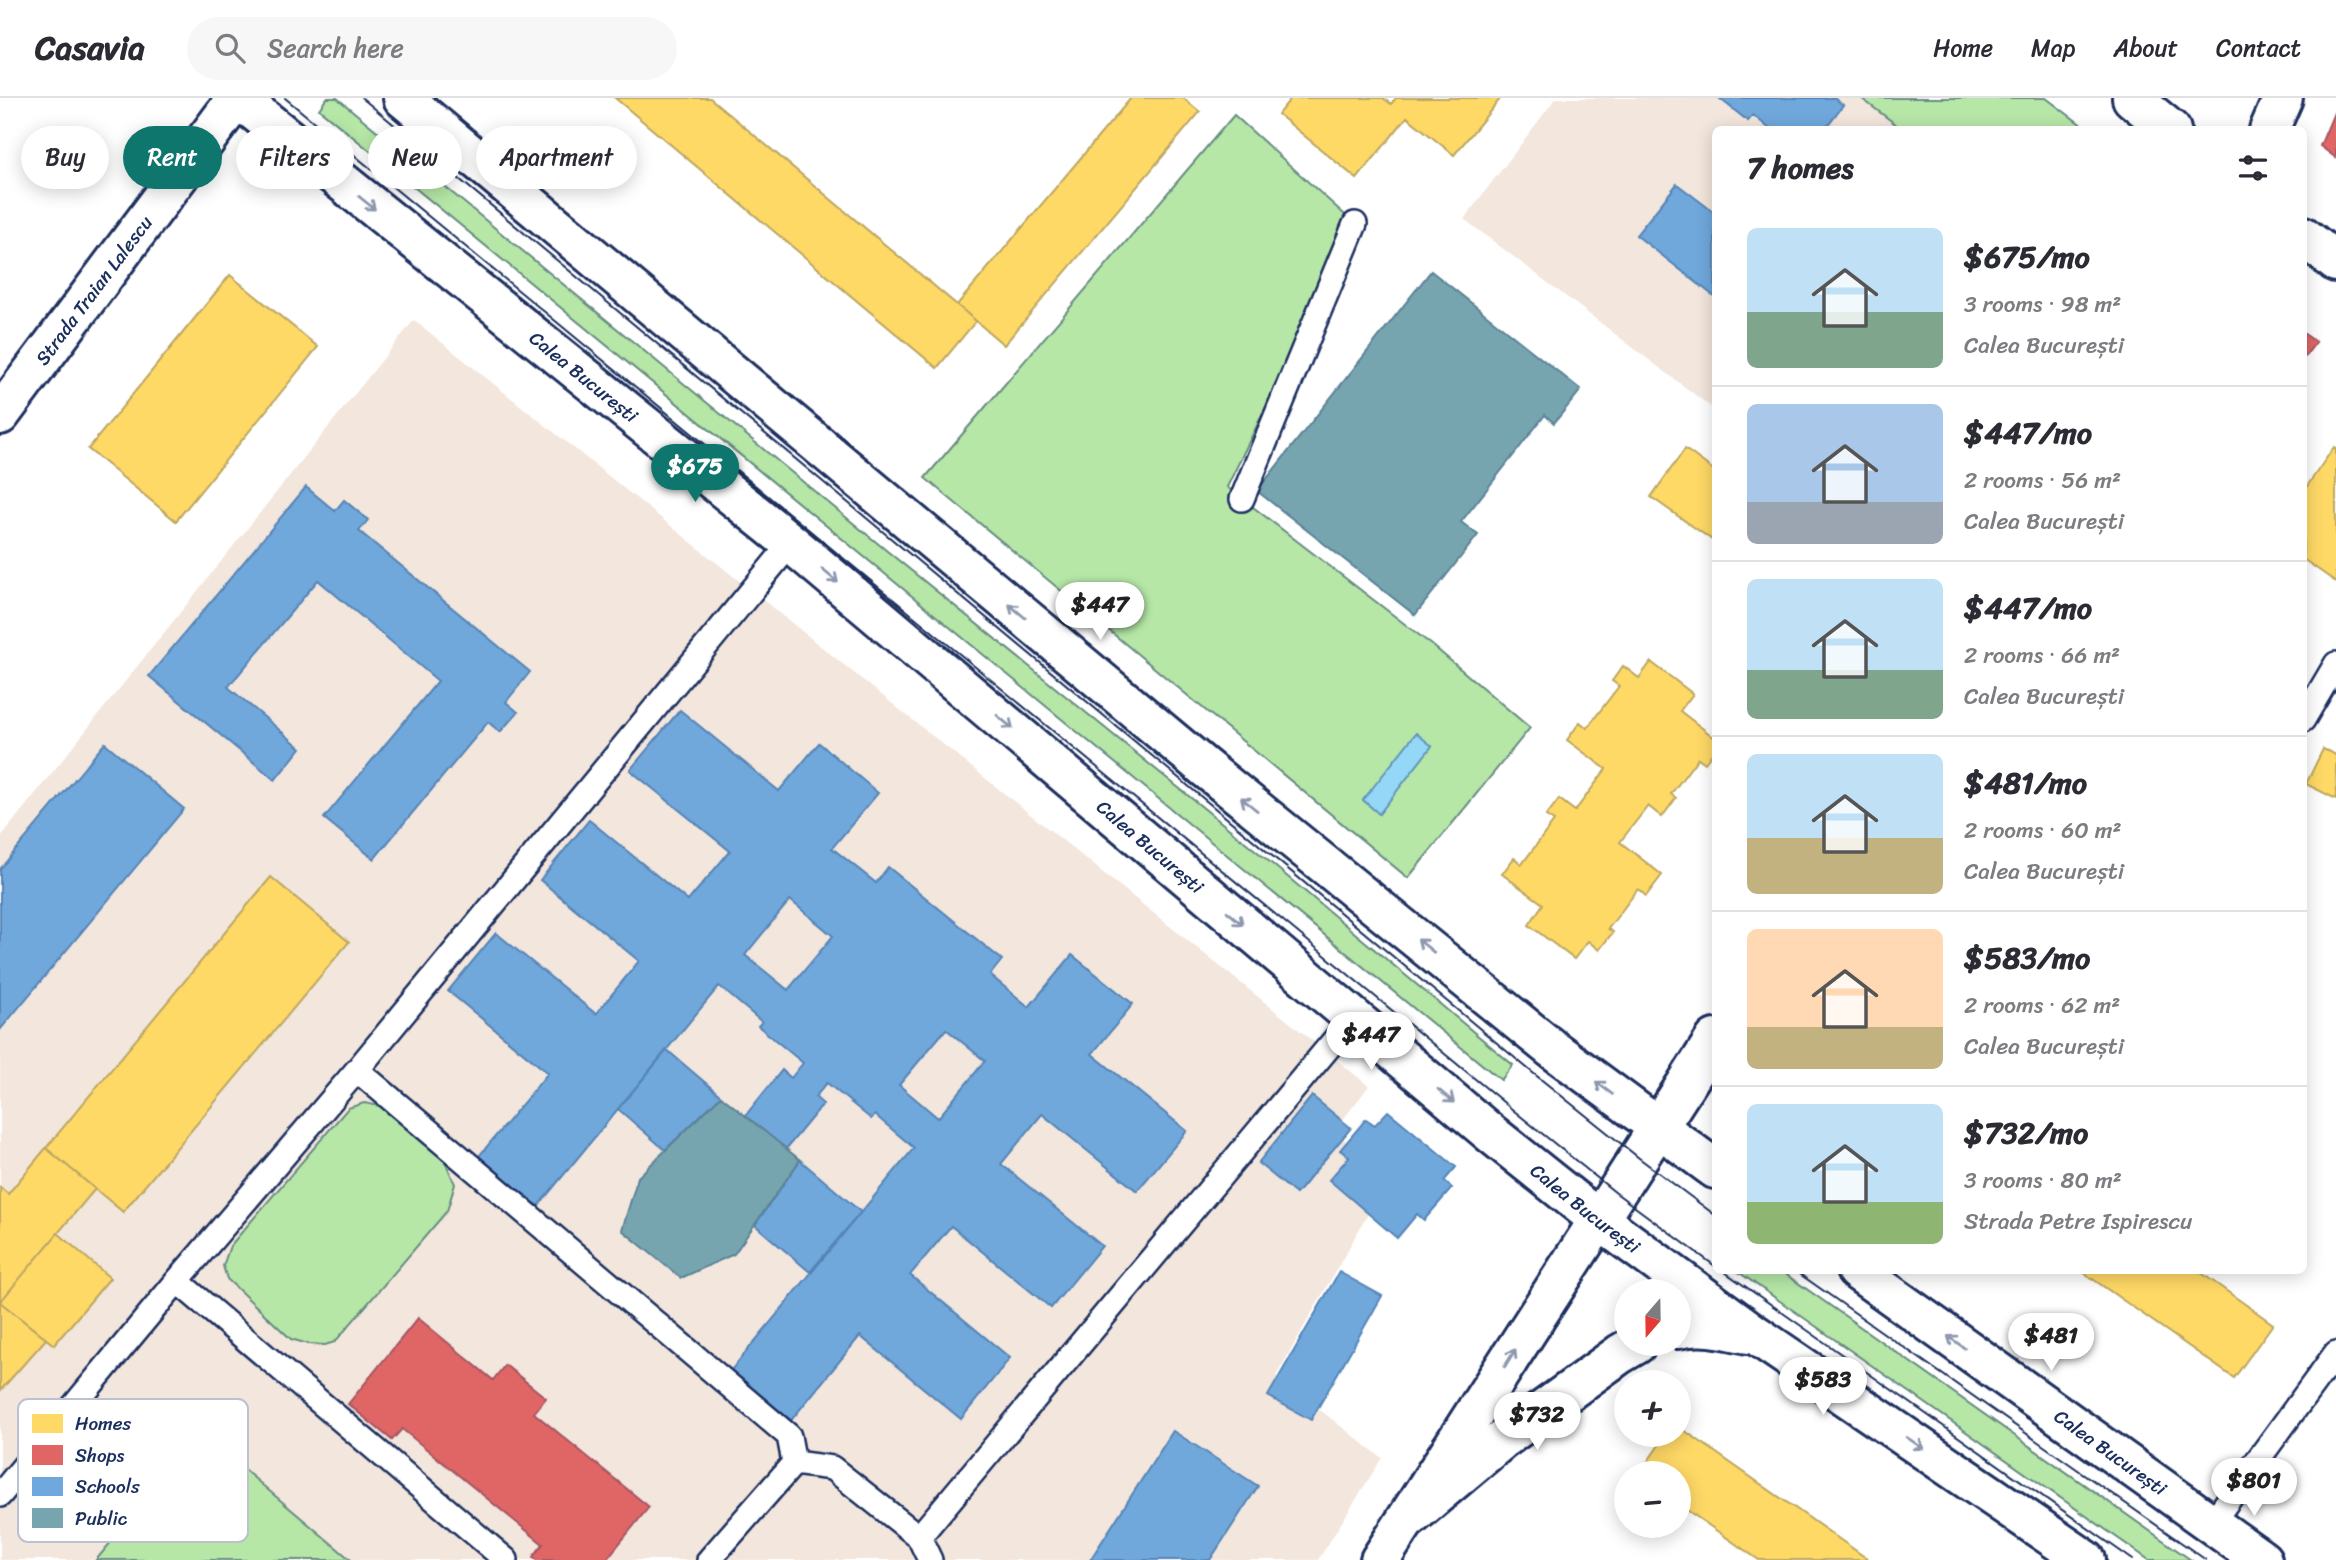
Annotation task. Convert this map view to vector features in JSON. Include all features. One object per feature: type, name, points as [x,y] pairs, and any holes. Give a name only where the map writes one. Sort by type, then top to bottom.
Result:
[{"type":"main road","name":"Strada Traian Lalescu","points":[[0,415],[237,98]]},
{"type":"main road","name":"Calea București","points":[[237,98],[791,544],[1353,1018],[1599,1220],[1756,1335],[2086,1560]]},
{"type":"main road","points":[[403,98],[1204,767],[1551,1048],[1712,1167]]},
{"type":"main road","points":[[2132,98],[2166,126]]},
{"type":"main road","points":[[2271,126],[2283,98]]},
{"type":"main road","points":[[2307,239],[2336,262]]},
{"type":"main road","points":[[1380,1560],[1712,1044]]},
{"type":"main road","name":"Calea București","points":[[1862,1274],[2262,1560]]},
{"type":"main road","points":[[1691,1325],[1712,1326],[1756,1335]]},
{"type":"main road","points":[[1408,1519],[1502,1440],[1617,1356]]},
{"type":"lane","points":[[1242,499],[1355,224]]},
{"type":"lane","points":[[79,1399],[357,1070],[791,544]]},
{"type":"lane","points":[[2307,713],[2336,664]]},
{"type":"lane","points":[[919,1537],[1353,1018]]},
{"type":"lane","points":[[357,1070],[789,1436],[794,1464]]},
{"type":"lane","points":[[177,1281],[506,1560]]},
{"type":"lane","points":[[2211,1524],[2336,1353]]},
{"type":"lane","points":[[794,1464],[832,1468],[919,1537],[930,1560]]},
{"type":"lane","points":[[709,1560],[794,1464]]},
{"type":"lane","points":[[0,1495],[18,1473]]},
{"type":"shaded area","points":[[1556,98],[2046,98],[2083,126],[1712,126],[1712,408],[1464,219]]},
{"type":"shaded area","points":[[414,320],[1369,1086],[1334,1131],[1389,1177],[1276,1376],[1382,1458],[1318,1560],[0,1560],[0,838]]},
{"type":"green space","points":[[327,98],[337,98],[371,126],[368,126],[368,150],[354,138],[354,126],[340,126],[319,109]]},
{"type":"green space","points":[[1861,98],[2046,98],[2083,126],[1898,126]]},
{"type":"green space","points":[[1234,115],[1355,224],[1227,487],[1432,645],[1530,728],[1408,878],[925,478]]},
{"type":"green space","points":[[416,189],[447,189],[1265,858],[1513,1065],[1501,1080],[1206,837]]},
{"type":"green space","points":[[364,1103],[385,1107],[445,1161],[455,1184],[447,1211],[335,1342],[325,1345],[308,1344],[291,1339],[227,1279],[223,1266],[230,1246],[348,1108]]},
{"type":"green space","points":[[1741,1274],[1785,1274],[2191,1560],[2149,1560]]},
{"type":"green space","points":[[248,1473],[351,1560],[96,1560],[111,1542],[248,1542]]},
{"type":"water","points":[[1416,733],[1432,746],[1379,814],[1363,800]]},
{"type":"building: Homes","points":[[615,98],[710,98],[976,321],[937,368]]},
{"type":"building: Homes","points":[[1131,98],[1183,98],[1200,112],[1004,345],[957,305]]},
{"type":"building: Homes","points":[[1291,98],[1383,98],[1391,104],[1396,98],[1501,98],[1454,155],[1407,117],[1357,179],[1278,114]]},
{"type":"building: Homes","points":[[230,275],[318,347],[176,521],[88,449]]},
{"type":"building: Homes","points":[[2334,447],[2336,582],[2307,562],[2307,486]]},
{"type":"building: Homes","points":[[1685,449],[1712,469],[1712,540],[1651,497]]},
{"type":"building: Homes","points":[[1651,662],[1693,694],[1680,711],[1712,736],[1712,754],[1705,763],[1698,758],[1671,794],[1676,798],[1662,817],[1648,806],[1620,842],[1662,875],[1646,896],[1638,889],[1608,929],[1613,932],[1599,950],[1588,941],[1574,959],[1529,925],[1543,904],[1502,874],[1514,858],[1522,864],[1554,821],[1546,816],[1559,799],[1575,811],[1606,769],[1567,740],[1580,722],[1587,728],[1619,686],[1612,681],[1623,666],[1639,678]]},
{"type":"building: Homes","points":[[2323,749],[2336,755],[2336,799],[2307,784]]},
{"type":"building: Homes","points":[[271,877],[349,942],[123,1212],[46,1148]]},
{"type":"building: Homes","points":[[46,1148],[95,1189],[0,1302],[0,1187],[8,1194]]},
{"type":"building: Homes","points":[[58,1233],[110,1278],[54,1345],[0,1302]]},
{"type":"building: Homes","points":[[2086,1274],[2203,1274],[2273,1324],[2234,1378]]},
{"type":"building: Homes","points":[[0,1302],[46,1339],[0,1391]]},
{"type":"building: Homes","points":[[1691,1435],[1869,1560],[1759,1560],[1691,1513],[1691,1461],[1648,1461],[1658,1447],[1691,1447]]},
{"type":"building: Shops","points":[[2336,108],[2336,158],[2320,146]]},
{"type":"building: Shops","points":[[2307,336],[2316,342],[2307,354]]},
{"type":"building: Shops","points":[[418,1318],[493,1380],[505,1365],[546,1398],[534,1413],[649,1507],[606,1560],[537,1560],[533,1557],[543,1544],[402,1429],[392,1440],[348,1404]]},
{"type":"building: Schools","points":[[1719,98],[1834,98],[1843,105],[1827,126],[1766,126],[1753,115],[1748,121]]},
{"type":"building: Schools","points":[[1677,184],[1712,211],[1712,295],[1636,235]]},
{"type":"building: Schools","points":[[306,487],[335,511],[344,500],[368,520],[359,531],[530,672],[506,702],[518,712],[500,732],[488,722],[374,859],[324,818],[438,681],[318,580],[228,687],[301,748],[275,780],[149,676]]},
{"type":"building: Schools","points":[[680,710],[779,791],[819,743],[878,793],[832,848],[876,883],[888,867],[1002,960],[990,975],[1029,1007],[1072,955],[1133,1004],[1092,1054],[1187,1131],[1137,1191],[1042,1114],[1001,1164],[1102,1246],[1051,1308],[951,1226],[910,1275],[1010,1358],[961,1419],[860,1336],[788,1424],[727,1375],[914,1148],[875,1115],[871,1119],[827,1083],[815,1097],[823,1104],[786,1149],[745,1116],[782,1070],[791,1078],[803,1063],[758,1026],[762,1022],[719,986],[534,1211],[474,1162],[548,1073],[448,991],[496,933],[596,1014],[639,961],[540,880],[589,820],[688,901],[730,851],[630,770]],"holes":[[[790,900],[833,936],[788,990],[745,955]],[[946,1029],[985,1061],[938,1118],[899,1085]]]},
{"type":"building: Schools","points":[[105,743],[184,809],[0,1030],[0,869]]},
{"type":"building: Schools","points":[[667,1050],[721,1096],[665,1150],[618,1109]]},
{"type":"building: Schools","points":[[1312,1096],[1351,1128],[1296,1194],[1258,1163]]},
{"type":"building: Schools","points":[[1388,1111],[1456,1167],[1444,1181],[1452,1188],[1424,1220],[1417,1214],[1397,1238],[1329,1180],[1349,1157],[1340,1150],[1366,1119],[1375,1125]]},
{"type":"building: Schools","points":[[800,1160],[861,1212],[810,1272],[755,1225]]},
{"type":"building: Schools","points":[[1339,1272],[1382,1296],[1311,1420],[1268,1396]]},
{"type":"building: Schools","points":[[1173,1431],[1258,1486],[1210,1560],[1090,1560]]},
{"type":"building: Public","points":[[1431,271],[1581,390],[1554,423],[1545,415],[1461,522],[1478,535],[1415,615],[1257,491]]},
{"type":"building: Public","points":[[721,1096],[800,1160],[734,1254],[681,1278],[622,1230],[638,1177]]},
{"type":"tram line","points":[[285,98],[1508,1106],[1616,1193],[1712,1264]]},
{"type":"tram line","points":[[362,98],[1533,1073],[1712,1213]]},
{"type":"tram line","points":[[1728,1274],[2133,1560]]},
{"type":"tram line","points":[[1800,1274],[2206,1560]]}]
